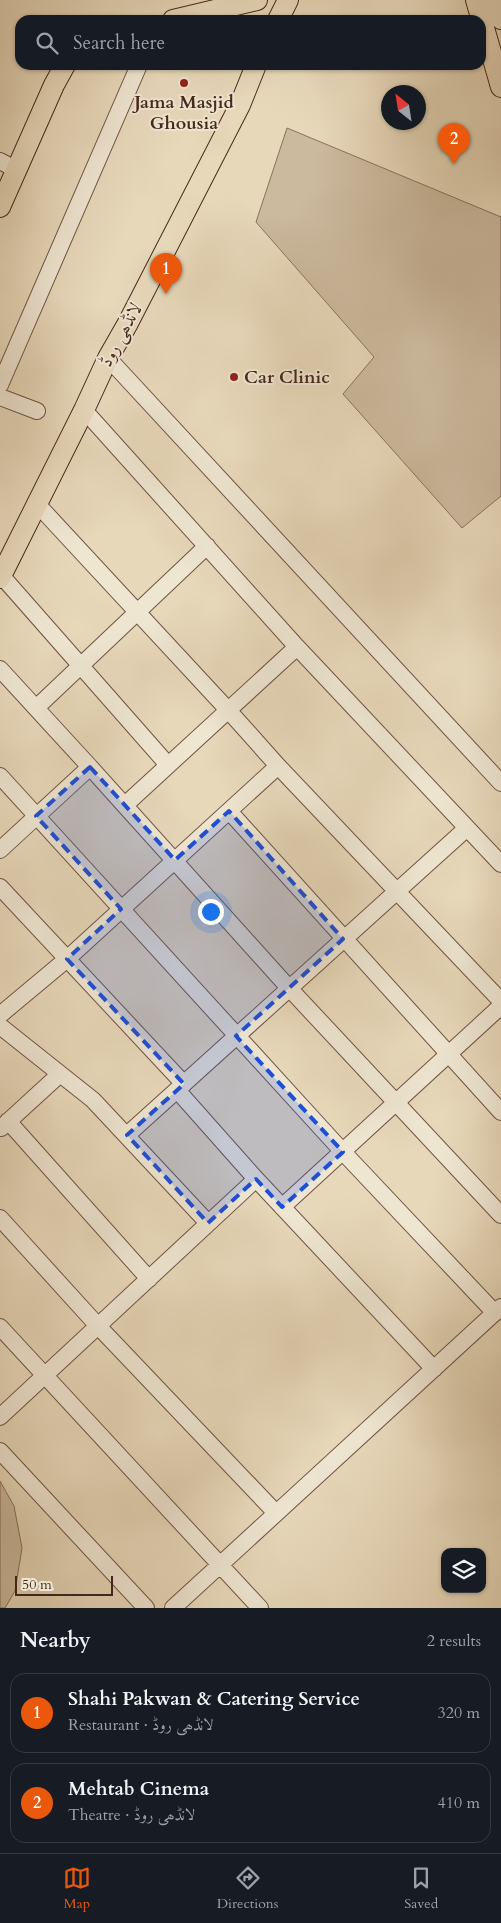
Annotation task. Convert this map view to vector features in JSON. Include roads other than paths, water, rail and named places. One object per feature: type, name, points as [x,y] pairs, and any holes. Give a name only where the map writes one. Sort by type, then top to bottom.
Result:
[{"type":"main road","points":[[203,15],[257,0]]},
{"type":"main road","points":[[280,15],[288,0]]},
{"type":"main road","points":[[476,0],[480,15]]},
{"type":"main road","points":[[496,0],[501,19]]},
{"type":"main road","points":[[486,35],[501,87]]},
{"type":"main road","points":[[0,207],[8,166],[62,70]]},
{"type":"main road","name":"لانڈھی روڈ","points":[[0,576],[84,410],[108,358],[240,104],[254,70]]},
{"type":"street","points":[[0,385],[137,70]]},
{"type":"street","points":[[108,358],[501,783]]},
{"type":"street","points":[[0,397],[37,411]]},
{"type":"street","points":[[84,410],[297,647],[501,864]]},
{"type":"street","points":[[37,504],[278,766],[501,1001]]},
{"type":"street","points":[[36,708],[207,546]]},
{"type":"street","points":[[0,576],[168,765]]},
{"type":"street","points":[[124,805],[297,647]]},
{"type":"street","points":[[0,669],[289,988],[501,1215]]},
{"type":"street","points":[[0,1015],[67,959],[278,766]]},
{"type":"street","points":[[0,850],[90,767]]},
{"type":"street","points":[[0,776],[343,1152],[498,1310],[173,1608]]},
{"type":"street","points":[[228,811],[501,1112]]},
{"type":"street","points":[[127,1135],[467,828]]},
{"type":"street","points":[[0,887],[67,959],[180,1087],[256,1179],[434,1369]]},
{"type":"street","points":[[282,1207],[501,1006]]},
{"type":"street","points":[[0,1026],[93,1100],[208,1224]]},
{"type":"street","points":[[60,1074],[4,1125],[149,1278]]},
{"type":"street","points":[[0,1417],[256,1179]]},
{"type":"street","points":[[0,1218],[98,1326],[276,1513]]},
{"type":"street","points":[[0,1327],[221,1564],[252,1605]]},
{"type":"street","points":[[0,1451],[146,1608]]},
{"type":"place","name":"Jama Masjid Ghousia","points":[[184,83]]},
{"type":"place","name":"Mehtab Cinema","points":[[454,164]]},
{"type":"place","name":"Shahi Pakwan & Catering Service","points":[[166,294]]},
{"type":"place","name":"Car Clinic","points":[[234,377]]}]
